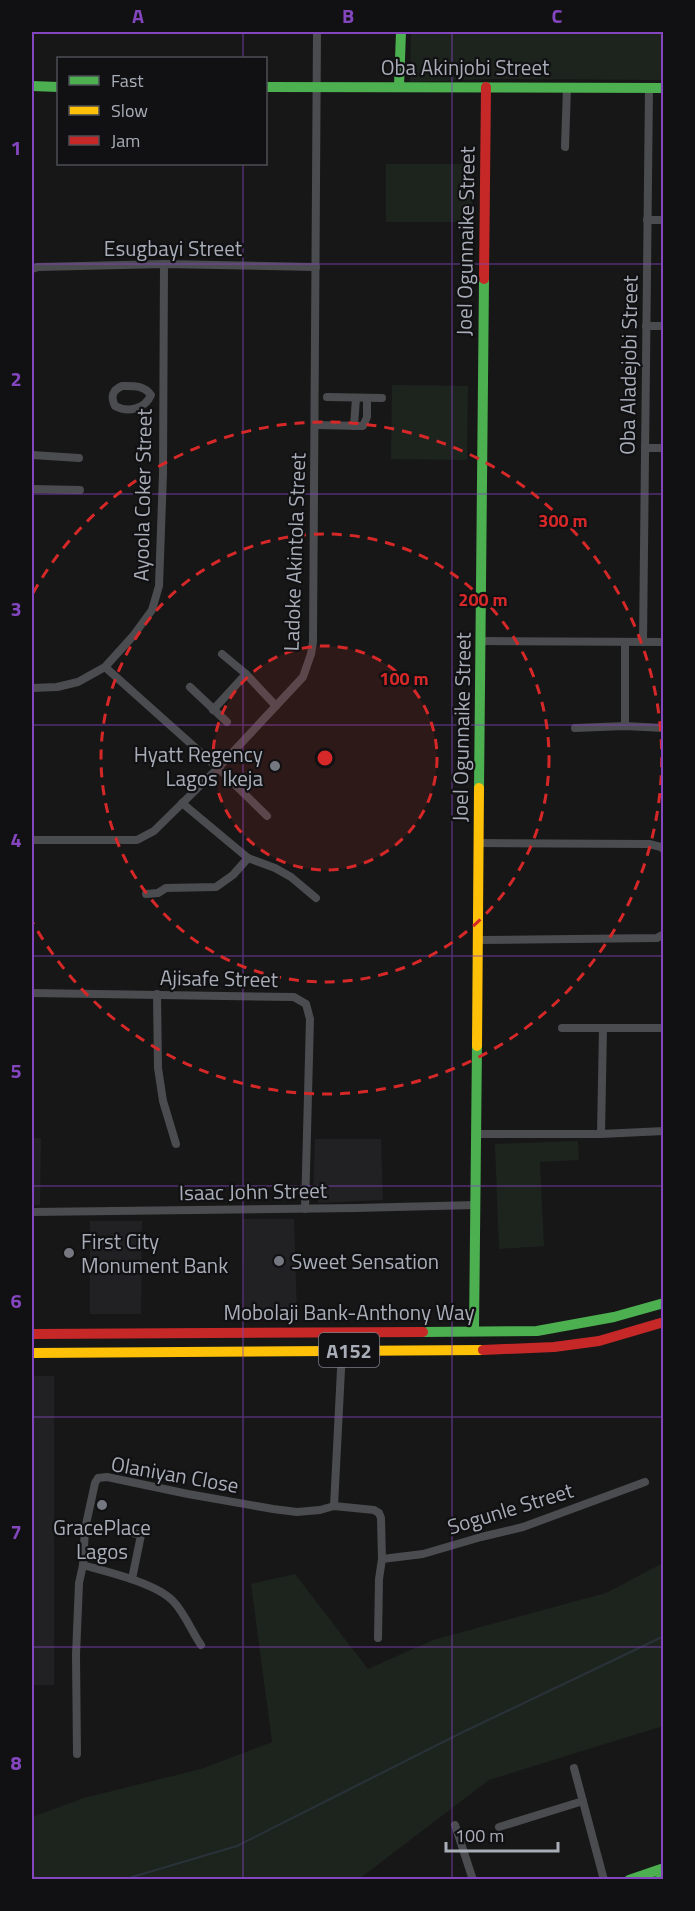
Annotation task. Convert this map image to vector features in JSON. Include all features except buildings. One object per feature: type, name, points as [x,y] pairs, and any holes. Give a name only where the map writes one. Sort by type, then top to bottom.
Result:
[{"type":"street","name":"Ladoke Akintola Street","points":[[32,840],[137,840],[146,837],[218,768],[303,677],[313,642],[317,32]]},
{"type":"street","points":[[399,86],[401,32]]},
{"type":"street","points":[[32,86],[57,87]]},
{"type":"street","name":"Oba Akinjobi Street","points":[[267,87],[663,88]]},
{"type":"street","name":"Joel Ogunnaike Street","points":[[474,1331],[486,87]]},
{"type":"street","points":[[565,147],[567,87]]},
{"type":"street","name":"Oba Aladejobi Street","points":[[643,642],[649,88]]},
{"type":"street","points":[[647,220],[663,220]]},
{"type":"street","name":"Esugbayi Street","points":[[32,269],[165,264],[316,267]]},
{"type":"street","name":"Ayoola Coker Street","points":[[32,688],[57,687],[78,682],[105,667],[133,636],[157,599],[163,473],[165,264]]},
{"type":"street","points":[[646,326],[663,326]]},
{"type":"street","points":[[151,395],[148,404],[141,408],[129,409],[120,409],[115,406],[112,397],[116,388],[122,386],[144,388],[151,395],[162,395]]},
{"type":"street","points":[[327,397],[382,398]]},
{"type":"street","points":[[354,426],[356,398]]},
{"type":"street","points":[[315,425],[363,426],[367,417],[367,398]]},
{"type":"street","points":[[645,448],[663,448]]},
{"type":"street","points":[[32,455],[79,458]]},
{"type":"street","points":[[32,489],[80,490]]},
{"type":"street","points":[[481,641],[663,642]]},
{"type":"street","points":[[625,642],[626,726]]},
{"type":"street","points":[[222,654],[246,674],[276,706]]},
{"type":"street","points":[[105,667],[218,768],[267,816]]},
{"type":"street","points":[[213,710],[246,674]]},
{"type":"street","points":[[190,687],[227,722]]},
{"type":"street","points":[[575,728],[626,726],[663,728]]},
{"type":"street","points":[[182,803],[248,858],[291,877],[316,897]]},
{"type":"street","points":[[479,843],[649,844],[661,847],[663,850]]},
{"type":"street","points":[[146,894],[166,888],[216,887],[233,875],[248,858]]},
{"type":"street","points":[[478,940],[657,938],[663,934]]},
{"type":"street","name":"Ajisafe Street","points":[[32,993],[294,997],[306,1004],[309,1019],[304,1209]]},
{"type":"street","points":[[157,994],[158,1068],[176,1144]]},
{"type":"street","points":[[562,1028],[663,1028]]},
{"type":"street","points":[[601,1134],[603,1028]]},
{"type":"street","points":[[476,1134],[601,1134],[663,1131]]},
{"type":"street","name":"Isaac John Street","points":[[32,1212],[476,1205]]},
{"type":"street","name":"Mobolaji Bank-Anthony Way","points":[[32,1334],[537,1331],[614,1317],[663,1303]]},
{"type":"street","name":"Mobolaji Bank-Anthony Way","points":[[34,1354],[555,1347],[599,1341],[663,1322]]},
{"type":"street","points":[[342,1350],[334,1506],[374,1510],[381,1518],[382,1559],[379,1579],[378,1638]]},
{"type":"street","name":"Olaniyan Close","points":[[77,1754],[76,1655],[79,1583],[84,1565],[85,1529],[98,1478],[297,1512],[334,1506]]},
{"type":"street","name":"Sogunle Street","points":[[382,1559],[423,1554],[523,1527],[645,1482]]},
{"type":"street","points":[[121,1530],[141,1535],[132,1579]]},
{"type":"street","points":[[84,1565],[132,1579],[158,1590],[175,1603],[201,1645]]},
{"type":"street","points":[[574,1768],[604,1880]]},
{"type":"street","points":[[500,1827],[583,1801]]},
{"type":"street","points":[[455,1825],[473,1880]]},
{"type":"street","points":[[629,1880],[663,1868]]},
{"type":"street","points":[[659,1880],[663,1878]]},
{"type":"shaded area","points":[[411,32],[663,32],[663,80],[490,79],[410,82]]},
{"type":"shaded area","points":[[386,164],[472,164],[472,222],[386,222]]},
{"type":"shaded area","points":[[392,385],[468,386],[467,460],[391,459]]},
{"type":"shaded area","points":[[32,1138],[41,1138],[40,1205],[32,1205]]},
{"type":"shaded area","points":[[315,1139],[381,1139],[383,1200],[319,1203],[313,1194]]},
{"type":"shaded area","points":[[578,1141],[579,1160],[540,1162],[544,1246],[499,1249],[495,1144]]},
{"type":"shaded area","points":[[243,1219],[294,1219],[297,1315],[244,1314]]},
{"type":"shaded area","points":[[90,1221],[142,1221],[141,1314],[90,1314]]},
{"type":"shaded area","points":[[32,1376],[54,1376],[54,1685],[32,1685]]},
{"type":"shaded area","points":[[663,1563],[663,1726],[489,1780],[359,1879],[32,1879],[32,1817],[84,1798],[201,1769],[272,1742],[251,1584],[295,1574],[368,1669],[433,1640],[606,1593]]},
{"type":"waterway","points":[[122,1880],[237,1846],[461,1733],[664,1636]]},
{"type":"traffic: fast","points":[[399,86],[401,32]]},
{"type":"traffic: fast","points":[[32,86],[57,87]]},
{"type":"traffic: fast","points":[[267,87],[664,88]]},
{"type":"traffic: fast","points":[[479,788],[484,279]]},
{"type":"traffic: fast","points":[[474,1331],[477,1046]]},
{"type":"traffic: fast","points":[[423,1332],[537,1331],[614,1317],[664,1303]]},
{"type":"traffic: fast","points":[[629,1880],[664,1868]]},
{"type":"traffic: fast","points":[[659,1880],[664,1878]]},
{"type":"traffic: slow","points":[[477,1046],[479,788]]},
{"type":"traffic: slow","points":[[32,1353],[483,1350]]},
{"type":"traffic: jam","points":[[484,279],[486,87]]},
{"type":"traffic: jam","points":[[483,1350],[554,1347],[599,1341],[664,1322]]},
{"type":"traffic: jam","points":[[32,1334],[423,1332]]},
{"type":"place","name":"Hyatt Regency Lagos Ikeja","points":[[275,766]]},
{"type":"place","name":"First City Monument Bank","points":[[69,1253]]},
{"type":"place","name":"Sweet Sensation","points":[[279,1261]]},
{"type":"place","name":"GracePlace Lagos","points":[[102,1505]]}]
